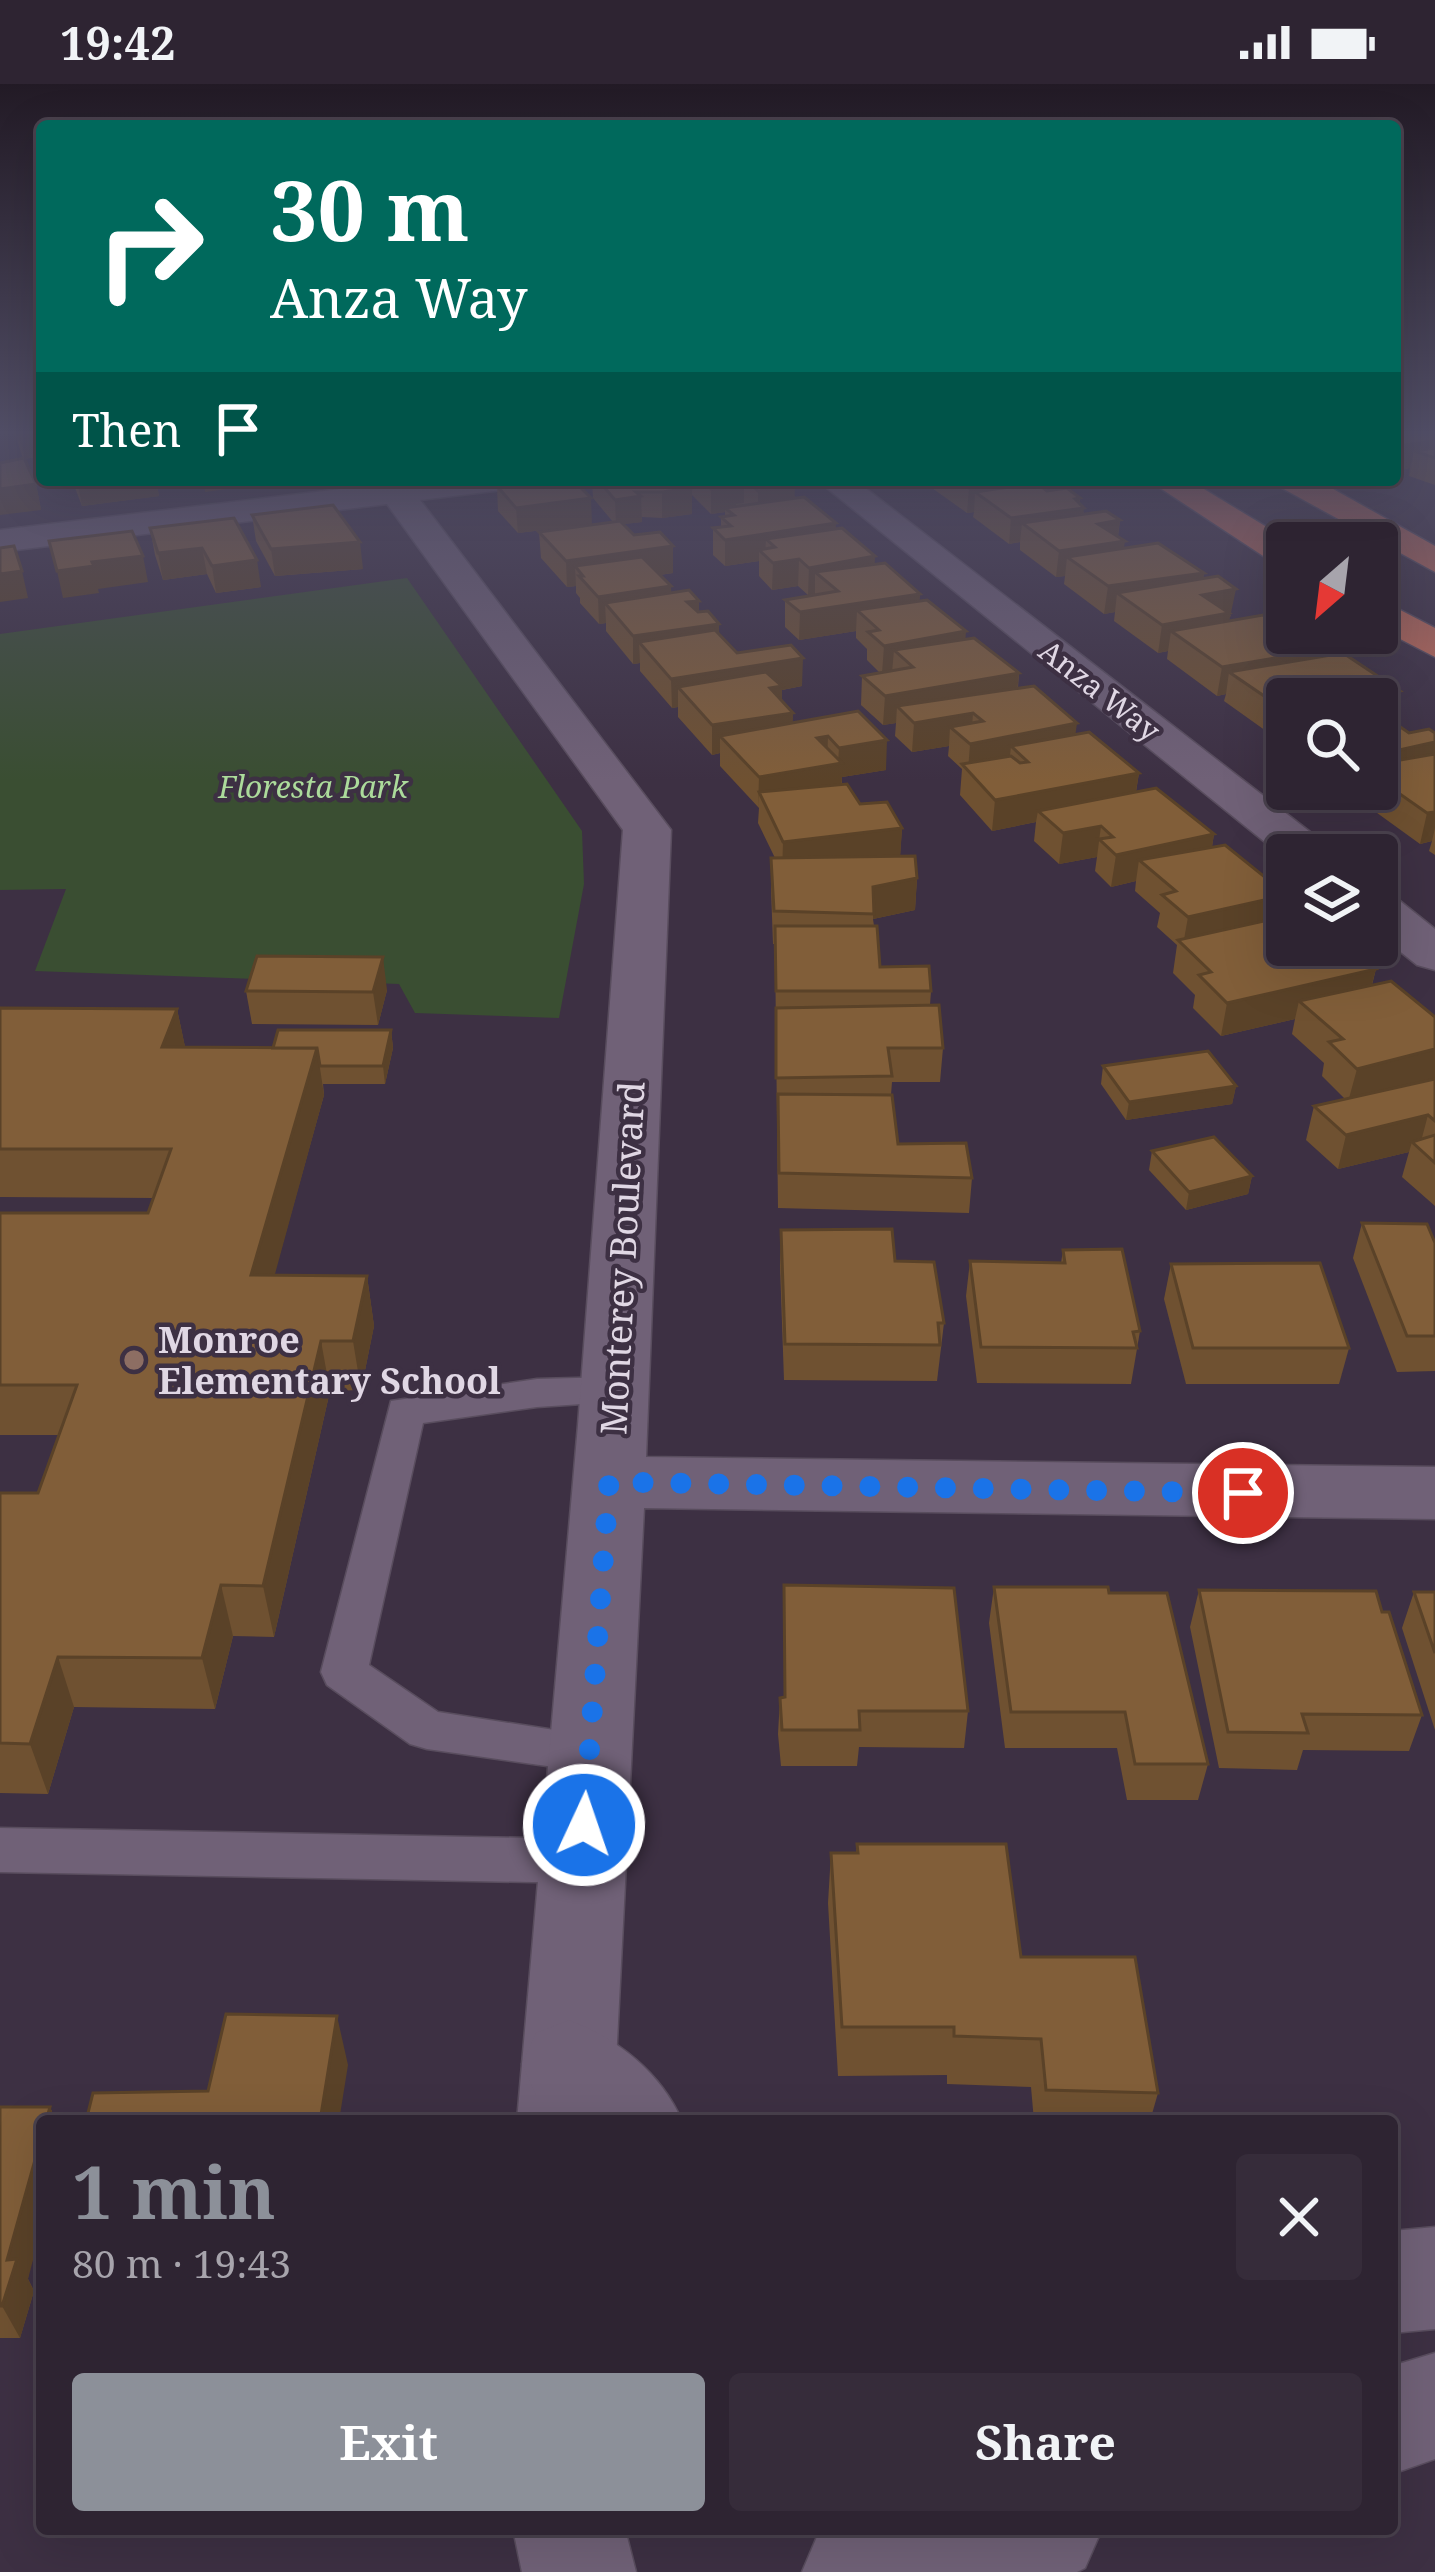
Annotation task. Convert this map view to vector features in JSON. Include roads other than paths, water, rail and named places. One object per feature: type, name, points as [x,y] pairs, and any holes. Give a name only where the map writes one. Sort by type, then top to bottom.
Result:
[{"type":"highway","points":[[1398,623],[1435,645]]},
{"type":"street","name":"Monterey Boulevard","points":[[438,548],[647,830],[582,1862],[589,2102]]},
{"type":"street","name":"Anza Way","points":[[920,548],[1283,834]]},
{"type":"street","points":[[1398,925],[1435,954]]},
{"type":"street","points":[[609,1482],[1435,1493]]},
{"type":"street","points":[[1398,2281],[1435,2278]]},
{"type":"street","points":[[1398,2418],[1435,2406]]},
{"type":"street","points":[[570,2535],[579,2572]]},
{"type":"street","points":[[859,2572],[879,2563],[1017,2535]]},
{"type":"lane","points":[[589,1752],[428,1730],[344,1672],[405,1411],[536,1393],[614,1391]]},
{"type":"lane","points":[[0,1850],[582,1862]]},
{"type":"place","name":"Monroe Elementary School","points":[[134,1360]]},
{"type":"park label","name":"Floresta Park","points":[[313,786]]}]
